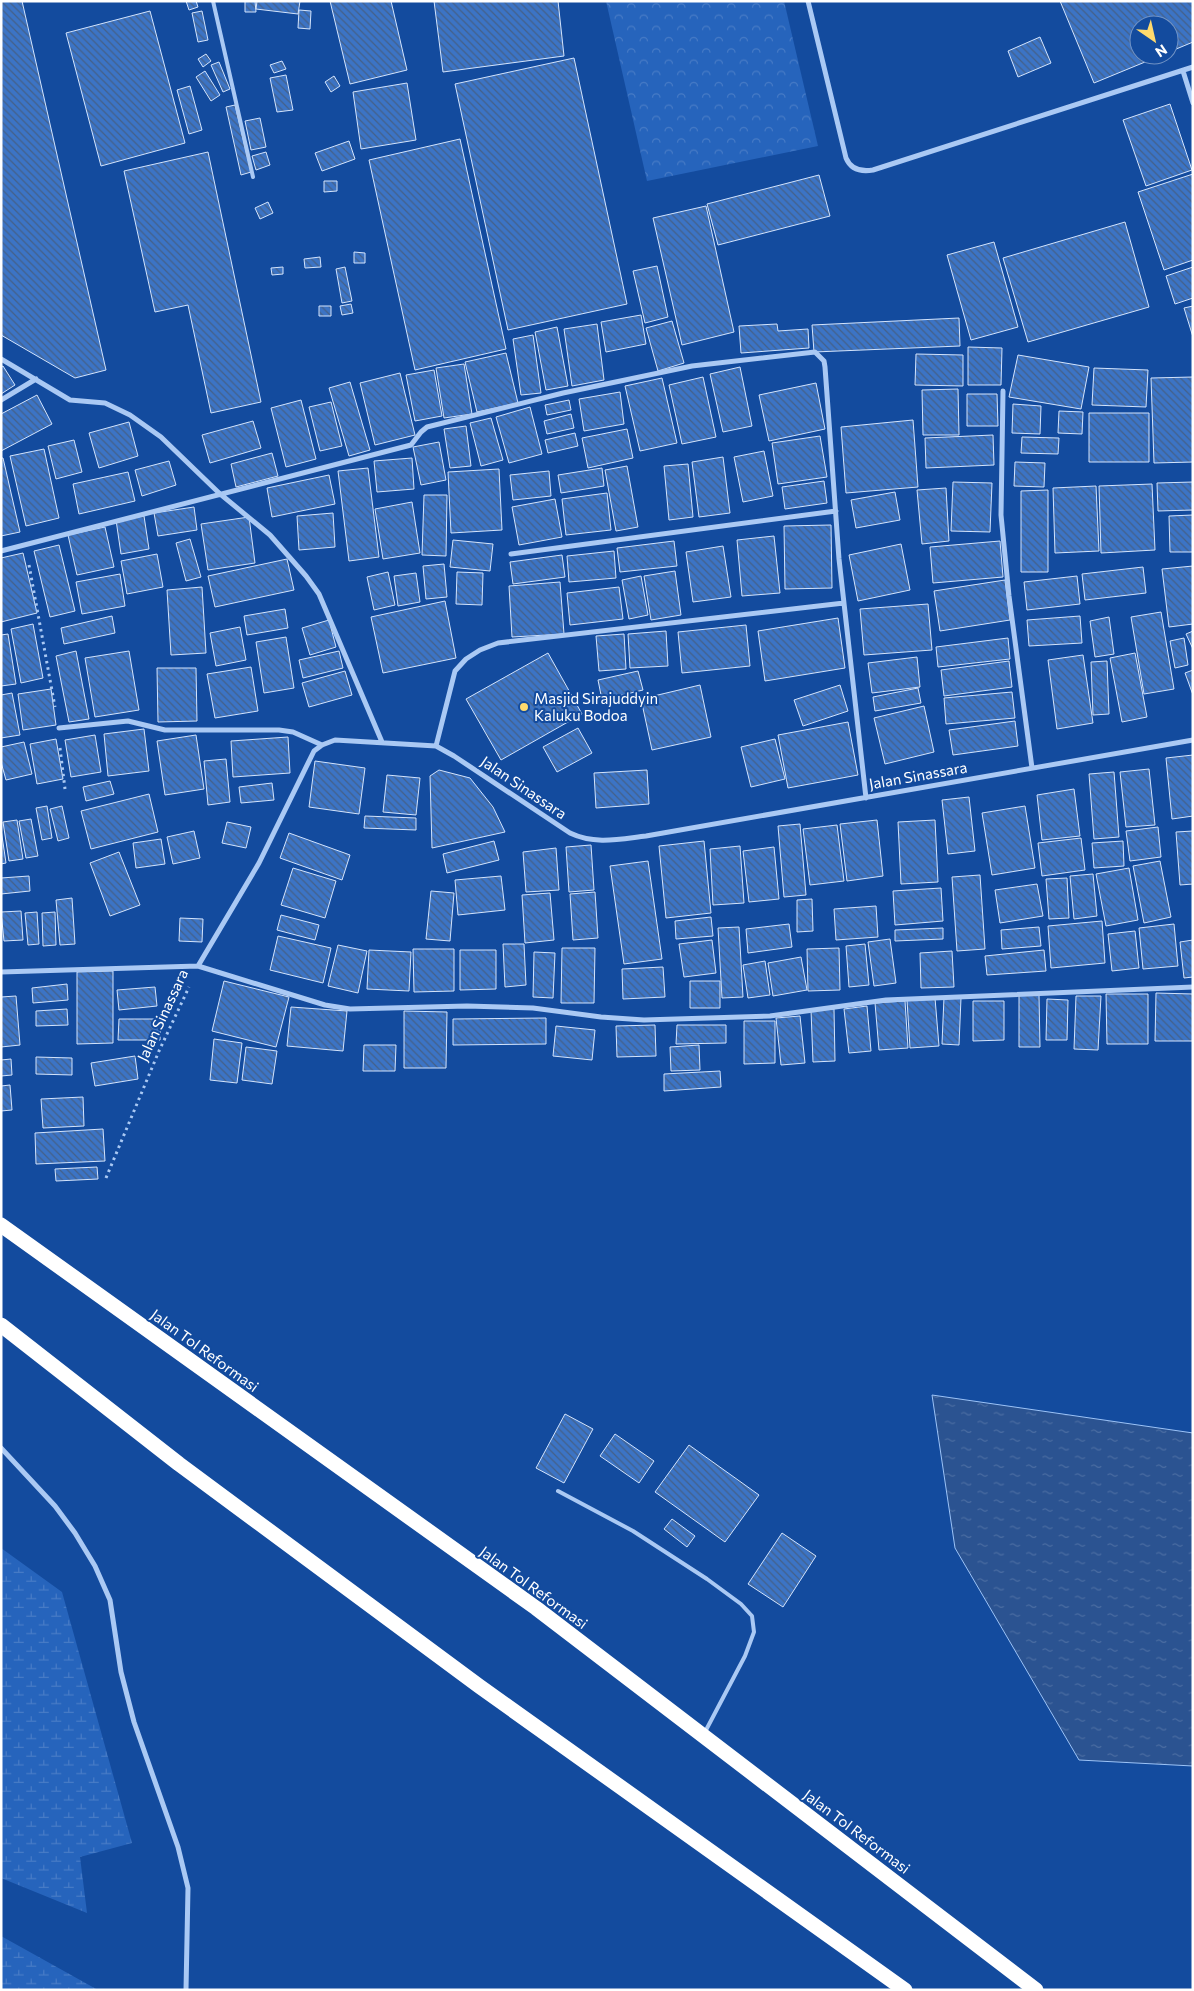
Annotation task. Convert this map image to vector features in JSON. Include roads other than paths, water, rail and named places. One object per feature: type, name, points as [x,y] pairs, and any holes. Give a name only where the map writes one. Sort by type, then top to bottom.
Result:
[{"type":"highway","name":"Jalan Tol Reformasi","points":[[1,1225],[536,1608],[1036,1990]]},
{"type":"highway","points":[[1,1325],[179,1464],[471,1680],[905,1990]]},
{"type":"street","points":[[808,1],[846,158],[848,164],[859,171],[873,170],[1193,67]]},
{"type":"street","points":[[1183,71],[1193,103]]},
{"type":"street","points":[[1,551],[219,493],[411,445],[420,432],[427,427],[563,393],[692,366],[809,351],[819,356],[825,367],[844,603],[866,798]]},
{"type":"street","points":[[1,359],[70,400],[105,403],[130,415],[161,437],[219,493],[270,535],[319,594],[382,742]]},
{"type":"street","points":[[1,400],[36,379]]},
{"type":"street","points":[[1003,391],[1002,515],[1010,596],[1032,768]]},
{"type":"street","points":[[511,554],[836,511]]},
{"type":"street","points":[[436,746],[456,671],[466,659],[480,650],[498,643],[844,603]]},
{"type":"street","points":[[59,728],[128,722],[165,730],[279,730],[293,732],[322,745]]},
{"type":"street","name":"Jalan Sinassara","points":[[198,966],[259,863],[314,751],[322,745],[335,740],[436,746],[570,833],[582,838],[602,841],[646,836],[1193,740]]},
{"type":"street","points":[[1,972],[198,966],[325,1005],[350,1009],[467,1006],[524,1008],[644,1020],[770,1016],[886,1000],[1193,987]]},
{"type":"street","points":[[1,1448],[55,1506],[75,1533],[94,1566],[110,1600],[121,1672],[134,1722],[178,1847],[188,1888],[186,1990]]},
{"type":"lane","points":[[212,1],[253,177]]},
{"type":"lane","points":[[558,1491],[633,1531],[658,1547],[741,1604],[752,1616],[754,1632],[745,1656],[703,1736]]},
{"type":"water","points":[[932,1395],[1193,1433],[1193,1766],[1079,1760],[955,1548]]},
{"type":"place","name":"Masjid Sirajuddyin Kaluku Bodoa","points":[[524,707]]}]
